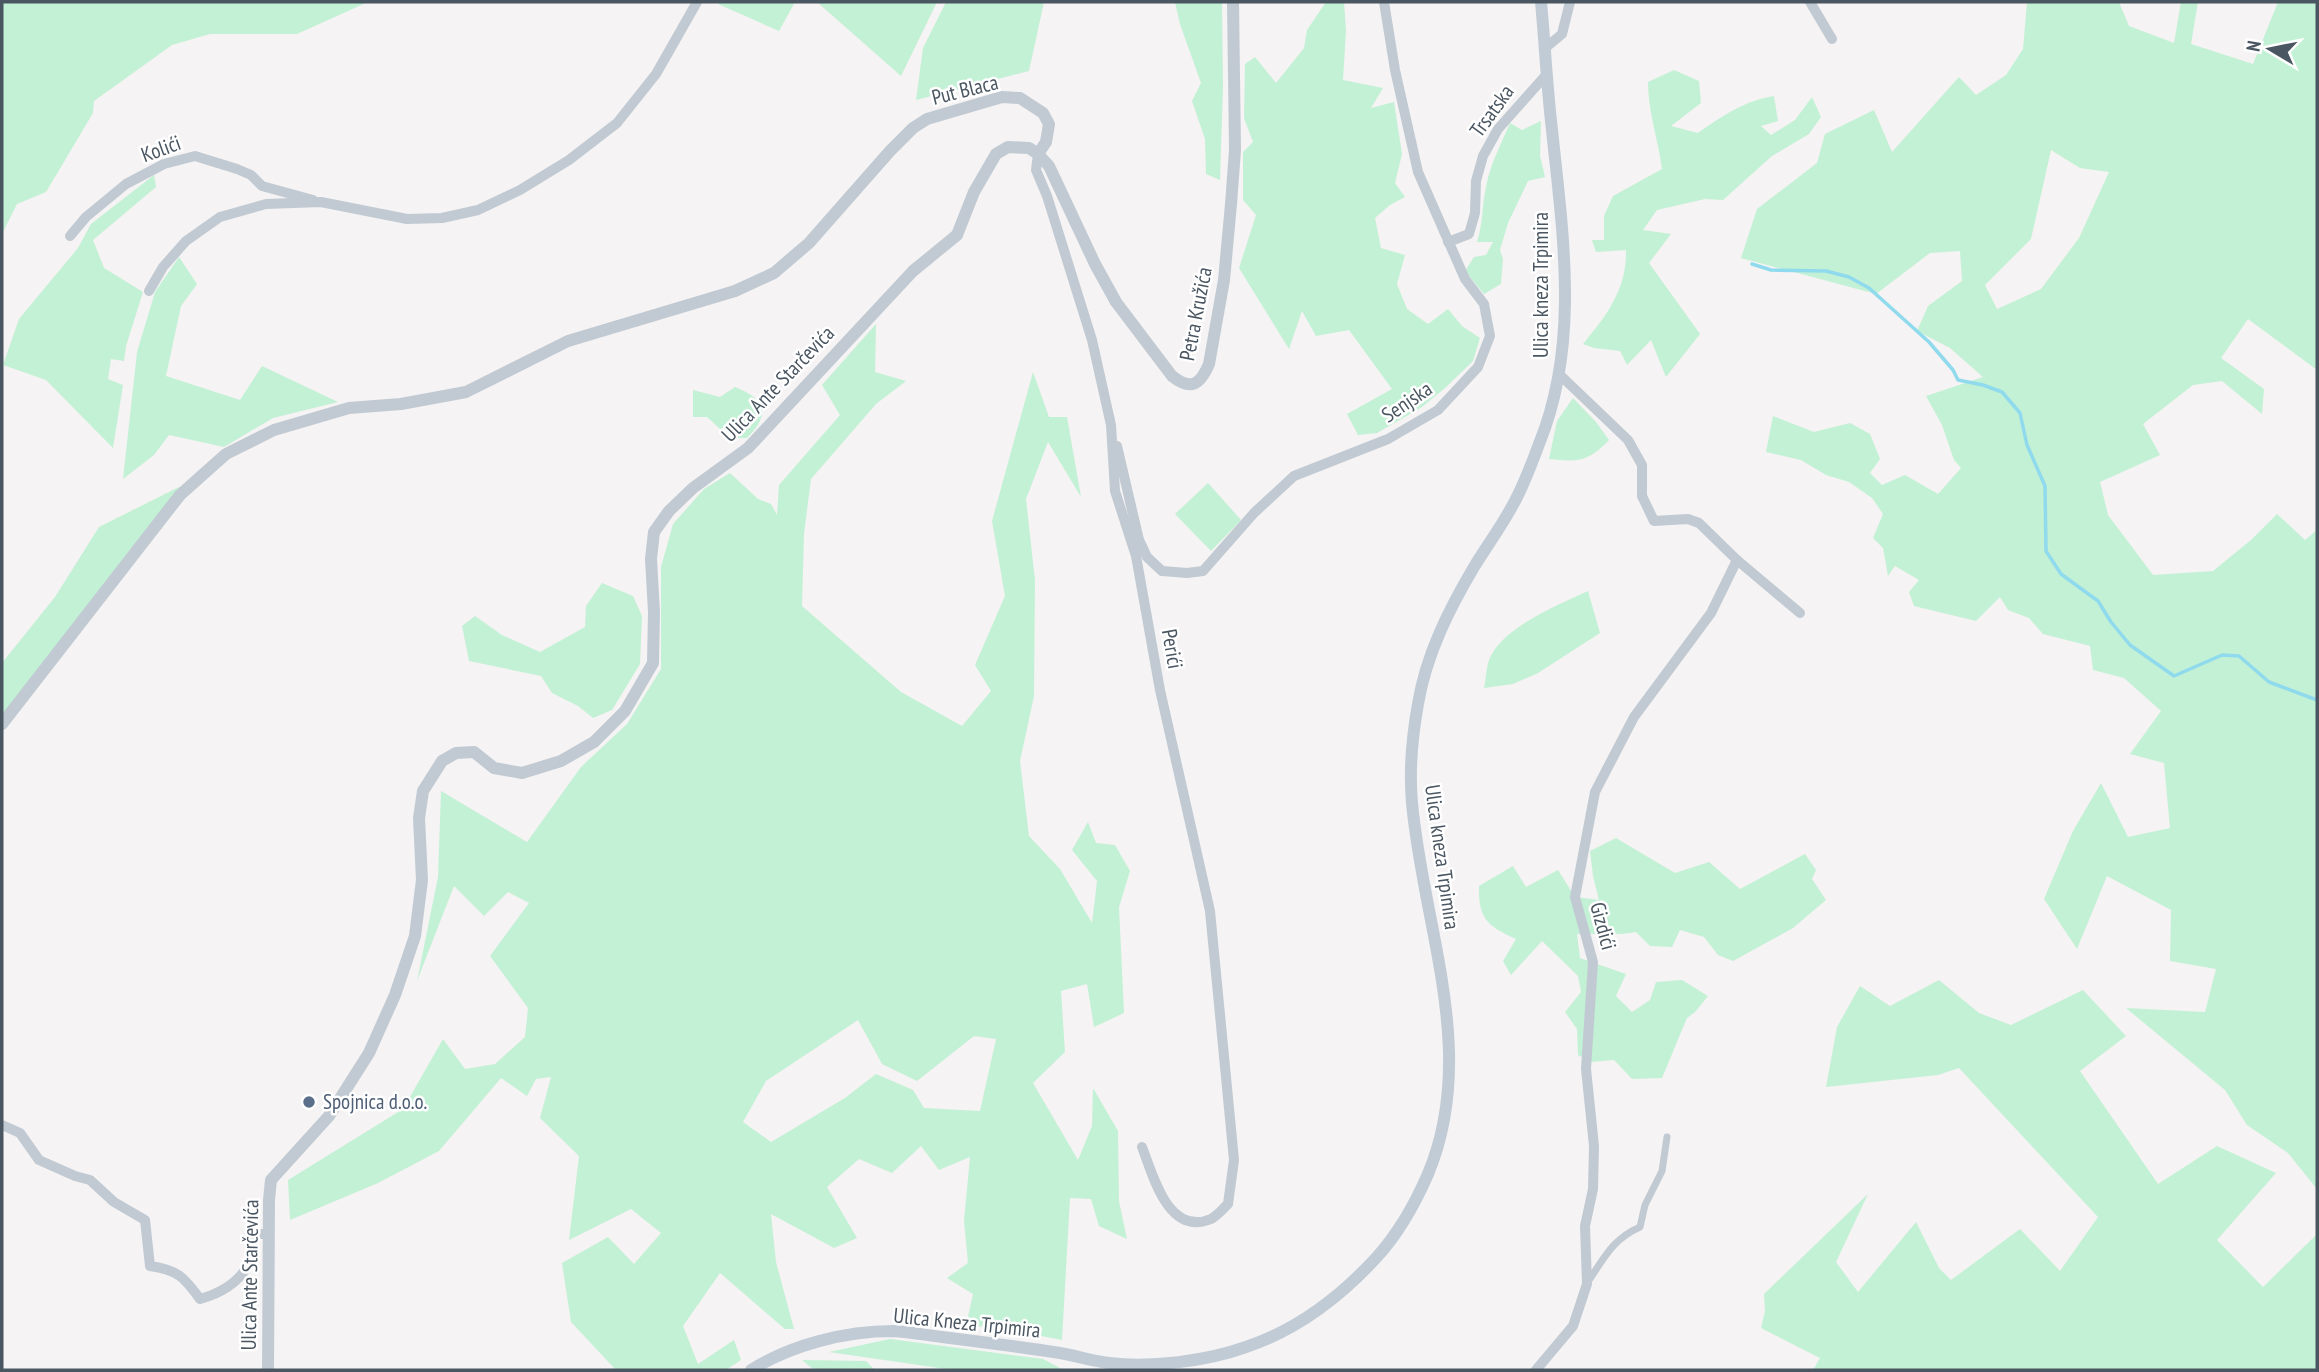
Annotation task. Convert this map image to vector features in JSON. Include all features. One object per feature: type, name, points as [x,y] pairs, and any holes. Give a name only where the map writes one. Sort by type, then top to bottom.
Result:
[{"type":"main road","name":"Ulica kneza Trpimira","points":[[1184,1361],[1247,1347],[1324,1307],[1359,1276],[1390,1242],[1419,1195],[1437,1153],[1446,1114],[1451,1061],[1446,1008],[1412,805],[1410,764],[1420,690],[1430,657],[1472,571],[1515,501],[1542,438],[1560,375],[1565,337],[1564,241],[1541,2]]},
{"type":"main road","name":"Ulica Kneza Trpimira","points":[[751,1370],[768,1359],[832,1338],[893,1331],[1063,1353],[1112,1367],[1184,1361]]},
{"type":"street","points":[[149,291],[163,267],[186,241],[220,217],[266,204],[321,202],[407,219],[442,218],[478,210],[520,190],[569,160],[617,123],[656,74],[697,2]]},
{"type":"street","name":"Petra Kružića","points":[[1038,153],[1049,166],[1094,264],[1135,330],[1172,376],[1181,383],[1193,384],[1203,379],[1209,365],[1230,228],[1235,150],[1233,2]]},
{"type":"street","name":"Senjska","points":[[1111,425],[1139,540],[1147,557],[1162,571],[1186,573],[1203,570],[1254,513],[1294,476],[1388,439],[1438,410],[1478,367],[1490,336],[1484,304],[1465,279],[1418,172],[1395,70],[1384,2]]},
{"type":"street","points":[[1544,50],[1562,34],[1570,2]]},
{"type":"street","points":[[1810,2],[1832,39]]},
{"type":"street","name":"Trsatska","points":[[1448,242],[1469,234],[1475,213],[1476,181],[1483,156],[1498,129],[1546,75]]},
{"type":"street","name":"Put Blaca","points":[[2,724],[180,495],[226,454],[274,430],[349,408],[401,404],[466,392],[568,341],[734,291],[774,273],[809,243],[894,147],[927,119],[1002,97],[1020,98],[1043,113],[1049,124],[1046,142],[1038,153]]},
{"type":"street","name":"Ulica Ante Starčevića","points":[[268,1370],[271,1180],[329,1116],[369,1053],[395,995],[415,936],[422,880],[419,818],[423,791],[442,761],[456,753],[474,752],[495,768],[522,773],[561,761],[594,743],[625,711],[653,663],[651,559],[654,532],[668,511],[693,488],[748,448],[912,271],[957,235],[974,192],[996,154],[1008,147],[1018,146],[1038,153]]},
{"type":"street","name":"Perići","points":[[1038,153],[1036,170],[1047,196],[1092,340],[1111,425],[1115,491],[1136,556],[1160,690],[1210,911],[1234,1160],[1228,1204],[1212,1219],[1193,1222],[1181,1218],[1166,1205],[1142,1147]]},
{"type":"street","name":"Kolići","points":[[70,236],[86,217],[126,184],[164,164],[195,156],[251,175],[262,186],[321,202]]},
{"type":"street","points":[[1560,375],[1628,440],[1642,465],[1642,496],[1654,521],[1688,520],[1699,523],[1737,560],[1800,612]]},
{"type":"street","name":"Gizdići","points":[[1536,1370],[1573,1326],[1587,1283],[1585,1226],[1593,1189],[1594,1146],[1586,1069],[1594,962],[1575,897],[1595,792],[1634,717],[1711,613],[1737,560]]},
{"type":"street","points":[[2,1125],[20,1133],[39,1160],[90,1180],[114,1202],[145,1220],[150,1266],[170,1269],[187,1282],[200,1300],[221,1294],[248,1266],[250,1246],[255,1234],[269,1234]]},
{"type":"street","points":[[1587,1283],[1610,1246],[1640,1227],[1645,1205],[1662,1171],[1667,1137]]},
{"type":"green space","points":[[2,2],[368,2],[297,34],[210,34],[172,45],[94,101],[93,113],[46,192],[17,204],[2,234]]},
{"type":"green space","points":[[795,2],[779,31],[718,4]]},
{"type":"green space","points":[[817,2],[937,2],[901,76]]},
{"type":"green space","points":[[946,2],[1044,2],[1029,71],[916,100],[923,48]]},
{"type":"green space","points":[[1175,2],[1222,2],[1220,180],[1206,174],[1205,139],[1192,101],[1201,83]]},
{"type":"green space","points":[[1326,2],[1344,2],[1346,31],[1343,80],[1383,88],[1371,108],[1394,102],[1402,154],[1395,183],[1405,197],[1375,218],[1381,248],[1405,255],[1397,284],[1407,309],[1428,324],[1448,309],[1462,326],[1480,338],[1473,361],[1422,407],[1377,433],[1358,435],[1347,414],[1392,389],[1349,330],[1316,336],[1302,311],[1289,349],[1239,268],[1256,215],[1243,200],[1243,152],[1253,142],[1244,118],[1245,64],[1255,57],[1276,83],[1304,48],[1307,30]]},
{"type":"green space","points":[[2027,2],[2119,2],[2129,26],[2174,43],[2181,2],[2198,2],[2191,44],[2253,64],[2278,2],[2317,2],[2317,370],[2248,319],[2221,358],[2264,389],[2262,414],[2222,381],[2193,385],[2143,424],[2160,455],[2100,482],[2108,515],[2153,575],[2213,571],[2251,540],[2277,514],[2305,540],[2317,530],[2317,1189],[2288,1153],[2247,1125],[2225,1090],[2126,1008],[2205,1012],[2216,969],[2170,961],[2171,910],[2107,876],[2077,949],[2044,899],[2073,831],[2101,783],[2128,837],[2170,828],[2164,763],[2130,754],[2161,711],[2124,678],[2093,670],[2090,646],[2043,634],[2029,618],[2008,610],[2000,597],[1976,621],[1914,606],[1909,592],[1919,580],[1895,566],[1888,576],[1883,548],[1873,538],[1883,514],[1872,498],[1849,482],[1826,475],[1801,460],[1766,452],[1773,416],[1814,432],[1850,423],[1870,434],[1880,459],[1870,473],[1882,485],[1905,475],[1938,494],[1961,468],[1954,460],[1942,425],[1926,396],[1983,377],[1950,348],[1917,331],[1928,306],[1962,281],[1960,251],[1930,253],[1876,294],[1741,258],[1757,209],[1817,163],[1825,134],[1874,110],[1892,152],[1959,77],[1976,95],[2006,75],[2023,49]],"holes":[[[2051,150],[2080,168],[2109,172],[2079,238],[2041,289],[1997,309],[1985,285],[2031,239]]]},
{"type":"green space","points":[[1674,70],[1699,81],[1701,103],[1671,126],[1698,133],[1743,105],[1774,96],[1778,121],[1761,126],[1771,135],[1795,120],[1812,97],[1821,117],[1809,134],[1772,156],[1723,200],[1705,199],[1657,210],[1643,230],[1671,234],[1649,263],[1700,334],[1666,377],[1651,340],[1627,365],[1620,351],[1583,344],[1614,301],[1625,264],[1626,250],[1596,252],[1592,240],[1604,240],[1604,216],[1613,196],[1662,169],[1648,82]]},
{"type":"green space","points":[[1541,121],[1540,156],[1545,177],[1528,181],[1508,223],[1500,250],[1503,259],[1501,284],[1484,294],[1465,271],[1474,257],[1486,255],[1493,242],[1477,242],[1490,171],[1510,123],[1522,130]]},
{"type":"green space","points":[[154,175],[156,187],[93,240],[104,268],[143,292],[124,361],[111,359],[108,379],[123,385],[113,448],[46,380],[3,365],[19,319],[78,248],[91,224]]},
{"type":"green space","points":[[179,257],[197,284],[181,306],[166,376],[240,400],[262,366],[338,402],[273,418],[224,447],[169,435],[154,455],[123,479],[137,352],[155,292]]},
{"type":"green space","points":[[876,324],[875,372],[906,381],[876,404],[811,479],[804,534],[802,606],[901,692],[962,726],[991,691],[975,665],[1005,596],[992,521],[1033,372],[1049,417],[1067,417],[1081,497],[1048,442],[1026,499],[1035,580],[1034,696],[1020,761],[1029,836],[1060,869],[1092,923],[1097,881],[1072,850],[1088,822],[1096,843],[1115,845],[1130,871],[1119,907],[1124,1013],[1094,1027],[1087,984],[1061,991],[1065,1052],[1033,1083],[1078,1160],[1092,1126],[1093,1088],[1118,1131],[1119,1201],[1127,1239],[1099,1226],[1091,1199],[1070,1198],[1062,1340],[996,1327],[966,1326],[973,1294],[947,1278],[968,1263],[964,1221],[970,1157],[939,1170],[921,1146],[892,1173],[859,1159],[827,1187],[857,1238],[834,1248],[771,1214],[776,1262],[794,1329],[785,1329],[720,1273],[683,1326],[698,1364],[734,1340],[741,1360],[726,1370],[616,1370],[571,1322],[562,1263],[608,1237],[634,1264],[661,1233],[631,1209],[569,1240],[579,1156],[540,1118],[551,1077],[536,1079],[527,1096],[501,1078],[439,1151],[378,1183],[290,1220],[288,1180],[403,1109],[443,1039],[465,1069],[495,1064],[525,1037],[528,1008],[490,956],[529,903],[508,892],[484,916],[454,886],[417,981],[438,877],[441,791],[527,842],[581,767],[627,724],[661,669],[661,567],[673,524],[704,489],[730,473],[758,499],[771,504],[777,515],[779,485],[840,415],[822,385]],"holes":[[[858,1020],[882,1064],[917,1081],[974,1036],[996,1039],[980,1111],[924,1108],[913,1090],[876,1074],[845,1098],[771,1142],[743,1122],[766,1081]]]},
{"type":"green space","points":[[735,387],[753,397],[762,408],[760,422],[747,438],[730,438],[707,417],[693,417],[693,390],[720,397]]},
{"type":"green space","points":[[1573,398],[1609,440],[1595,453],[1582,459],[1549,459],[1557,421]]},
{"type":"green space","points":[[1208,483],[1241,520],[1211,551],[1175,514]]},
{"type":"green space","points":[[181,486],[2,718],[2,663],[55,597],[99,527]]},
{"type":"green space","points":[[602,583],[633,596],[642,616],[640,664],[612,710],[593,718],[578,706],[552,693],[541,676],[469,661],[462,626],[475,616],[502,635],[540,652],[585,627],[586,606]]},
{"type":"green space","points":[[1588,591],[1600,633],[1538,673],[1513,684],[1484,688],[1489,660],[1495,648],[1505,638],[1532,619]]},
{"type":"green space","points":[[1616,838],[1675,873],[1709,862],[1740,889],[1805,854],[1816,870],[1812,879],[1826,900],[1793,928],[1733,961],[1718,955],[1704,937],[1680,930],[1672,947],[1650,946],[1636,932],[1577,934],[1580,958],[1626,974],[1616,996],[1632,1012],[1650,1000],[1656,982],[1682,980],[1708,996],[1687,1018],[1662,1078],[1632,1079],[1614,1060],[1591,1062],[1578,1055],[1577,1029],[1565,1012],[1581,992],[1578,976],[1542,941],[1511,975],[1503,961],[1516,939],[1491,925],[1480,906],[1479,886],[1513,866],[1526,887],[1558,870],[1575,897],[1599,900],[1590,851]]},
{"type":"green space","points":[[1939,980],[1979,1013],[2011,1025],[2083,990],[2126,1036],[2080,1071],[2158,1184],[2217,1146],[2276,1173],[2217,1240],[2263,1287],[2317,1234],[2317,1370],[1813,1370],[1820,1358],[1761,1328],[1765,1311],[1764,1294],[1868,1194],[1836,1262],[1858,1292],[1916,1222],[1939,1268],[1951,1280],[2020,1229],[2060,1271],[2098,1217],[1959,1068],[1938,1075],[1826,1087],[1837,1027],[1860,986],[1890,1006]]},
{"type":"green space","points":[[890,1339],[1043,1359],[1062,1369],[953,1370],[829,1352]]},
{"type":"green space","points":[[802,1360],[866,1361],[875,1370],[814,1370]]},
{"type":"waterway","points":[[1752,264],[1771,270],[1826,271],[1849,277],[1869,288],[1929,342],[1958,380],[2002,392],[2020,413],[2027,445],[2045,486],[2046,551],[2061,574],[2098,601],[2130,645],[2174,676],[2222,655],[2239,656],[2269,682],[2317,700]]},
{"type":"place","name":"Spojnica d.o.o.","points":[[309,1102]]}]
